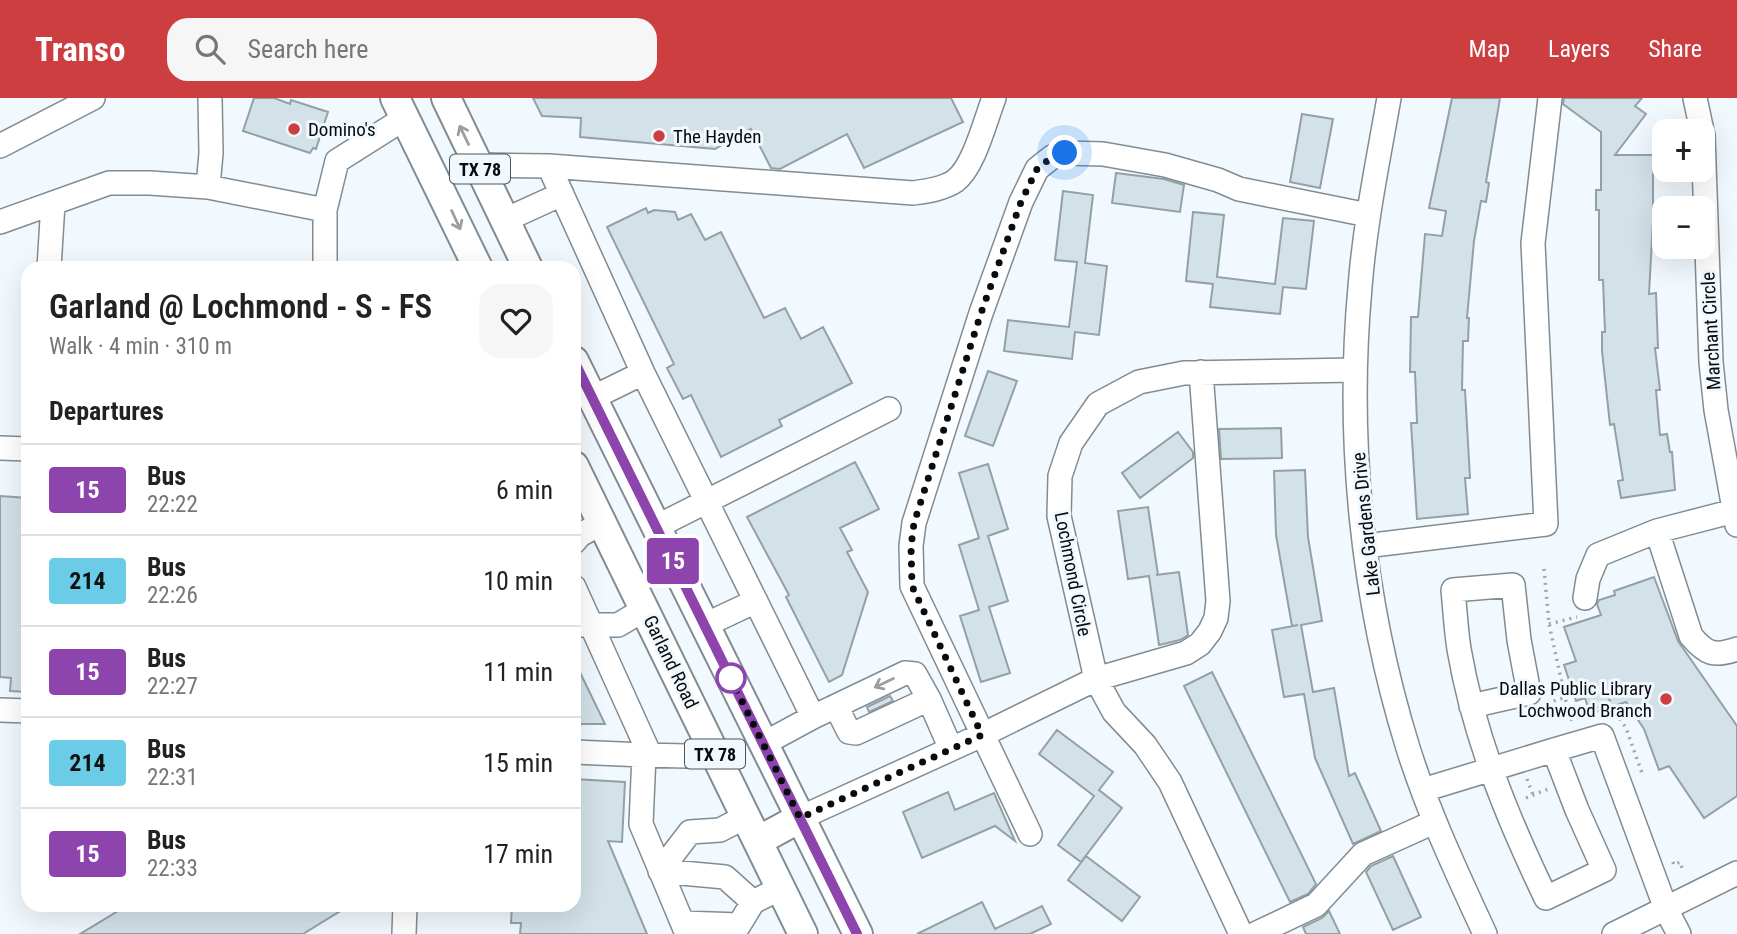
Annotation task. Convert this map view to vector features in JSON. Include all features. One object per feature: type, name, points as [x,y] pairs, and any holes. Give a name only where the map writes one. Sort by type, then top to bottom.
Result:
[{"type":"main road","name":"TX 78","points":[[446,98],[525,261]]},
{"type":"main road","name":"TX 78","points":[[400,108],[469,261]]},
{"type":"main road","points":[[476,261],[510,231]]},
{"type":"main road","name":"TX 78","points":[[581,375],[858,934]]},
{"type":"main road","name":"Garland Road","points":[[581,480],[803,934]]},
{"type":"main road","points":[[752,828],[800,818]]},
{"type":"street","points":[[0,146],[93,98]]},
{"type":"street","points":[[208,187],[211,153],[210,98]]},
{"type":"street","points":[[478,165],[549,166],[913,193],[933,190],[954,182],[966,170],[994,98]]},
{"type":"street","name":"Lake Gardens Drive","points":[[1389,98],[1368,215],[1355,370],[1357,467],[1365,546],[1382,646],[1407,747],[1434,822],[1485,934]]},
{"type":"street","points":[[1365,546],[1546,524],[1533,243],[1550,98]]},
{"type":"street","name":"Marchant Circle","points":[[1695,98],[1699,119]]},
{"type":"street","points":[[325,261],[325,210],[337,161],[400,108]]},
{"type":"street","points":[[1030,834],[912,586],[911,547],[914,523],[981,313],[1021,202],[1037,169],[1052,157],[1065,153],[1103,154],[1165,165],[1239,189],[1368,215]]},
{"type":"street","points":[[549,166],[643,373],[813,717]]},
{"type":"street","name":"Marchant Circle","points":[[1704,182],[1711,362],[1716,410],[1735,518]]},
{"type":"street","points":[[0,222],[109,183],[208,187],[325,210]]},
{"type":"street","points":[[510,231],[562,194]]},
{"type":"street","points":[[49,261],[53,203]]},
{"type":"street","name":"Lochmond Circle","points":[[1241,934],[1170,782],[1144,745],[1114,712],[1096,679],[1059,516],[1060,476],[1071,443],[1098,404],[1139,382],[1201,372],[1355,370]]},
{"type":"street","points":[[800,818],[982,735],[1096,679],[1186,653],[1200,645],[1216,618],[1218,601],[1201,372]]},
{"type":"street","points":[[592,398],[643,373]]},
{"type":"street","points":[[656,527],[889,409]]},
{"type":"street","points":[[0,448],[21,449]]},
{"type":"street","points":[[1585,598],[1588,579],[1598,555],[1657,531],[1735,518]]},
{"type":"street","points":[[581,535],[602,523]]},
{"type":"street","points":[[1657,531],[1691,636],[1703,650],[1715,654],[1737,649]]},
{"type":"street","points":[[1471,706],[1529,693],[1519,640],[1513,585],[1453,590],[1459,649],[1471,706],[1490,770],[1546,898],[1604,870],[1554,750]]},
{"type":"street","points":[[705,625],[756,601]]},
{"type":"street","points":[[645,609],[618,625],[582,625],[647,755],[641,824],[685,929],[739,926],[753,902],[780,888]]},
{"type":"street","points":[[763,744],[905,673],[915,674],[951,749]]},
{"type":"street","points":[[836,706],[849,732],[856,733],[929,699]]},
{"type":"street","points":[[0,710],[21,711]]},
{"type":"street","points":[[1423,790],[1602,736],[1666,909],[1679,934]]},
{"type":"street","points":[[581,752],[686,755],[711,745]]},
{"type":"street","points":[[1255,934],[1316,905],[1363,854],[1434,822]]},
{"type":"street","points":[[660,870],[690,832],[752,828]]},
{"type":"street","points":[[660,870],[726,877],[753,902]]},
{"type":"street","points":[[1614,934],[1737,873]]},
{"type":"street","points":[[404,934],[405,912]]},
{"type":"path","points":[[1544,569],[1549,624],[1570,720]]},
{"type":"path","points":[[1549,624],[1569,620]]},
{"type":"path","points":[[1596,706],[1597,712]]},
{"type":"path","points":[[1505,806],[1566,781]]},
{"type":"building","points":[[254,98],[274,98],[290,104],[291,100],[328,112],[316,149],[313,148],[310,153],[243,131]]},
{"type":"building","name":"The Hayden","points":[[533,98],[951,98],[963,122],[864,168],[847,134],[780,169],[771,168],[751,129],[715,149],[580,137],[581,118],[542,116]]},
{"type":"building","points":[[1452,98],[1500,98],[1486,182],[1489,183],[1486,202],[1481,201],[1474,241],[1467,318],[1468,341],[1463,341],[1462,390],[1465,390],[1470,478],[1465,478],[1468,514],[1417,519],[1411,423],[1417,423],[1415,372],[1410,372],[1411,317],[1418,317],[1425,234],[1442,236],[1446,211],[1429,208]]},
{"type":"building","points":[[1564,98],[1642,98],[1635,106],[1646,114],[1615,155],[1652,155],[1649,294],[1656,293],[1658,348],[1655,348],[1660,390],[1656,390],[1660,435],[1667,434],[1672,452],[1675,490],[1621,498],[1618,481],[1623,480],[1614,424],[1610,425],[1602,351],[1602,332],[1605,332],[1603,280],[1599,280],[1599,210],[1596,210],[1596,190],[1601,190],[1601,132],[1563,104]]},
{"type":"building","points":[[1302,114],[1333,119],[1320,188],[1290,182]]},
{"type":"building","points":[[1116,173],[1164,179],[1184,185],[1180,212],[1112,203]]},
{"type":"building","points":[[1063,191],[1093,195],[1085,263],[1107,266],[1099,335],[1075,332],[1072,359],[1004,351],[1008,320],[1069,327],[1077,262],[1055,260]]},
{"type":"building","points":[[646,208],[648,213],[654,210],[675,212],[678,220],[691,214],[705,240],[721,232],[764,318],[785,308],[801,339],[823,327],[852,383],[779,420],[782,426],[721,457],[691,395],[683,399],[667,368],[674,364],[607,227]]},
{"type":"building","points":[[1193,212],[1224,215],[1217,277],[1275,284],[1283,218],[1314,221],[1306,289],[1283,287],[1280,314],[1210,307],[1213,284],[1186,281]]},
{"type":"building","points":[[988,371],[1017,381],[993,446],[965,436]]},
{"type":"building","points":[[1281,428],[1282,458],[1221,459],[1219,429]]},
{"type":"building","points":[[1178,432],[1193,452],[1193,458],[1140,498],[1122,473]]},
{"type":"building","points":[[855,462],[879,509],[840,528],[852,550],[847,552],[868,592],[842,675],[829,682],[786,597],[789,595],[747,517]]},
{"type":"building","points":[[988,464],[1008,529],[988,536],[1008,601],[989,607],[1010,673],[981,682],[960,616],[979,610],[959,545],[979,538],[959,473]]},
{"type":"building","points":[[1305,470],[1308,537],[1322,621],[1301,625],[1313,692],[1334,688],[1349,776],[1355,773],[1381,831],[1353,844],[1315,758],[1304,694],[1284,697],[1272,630],[1298,625],[1292,626],[1276,535],[1274,471]]},
{"type":"building","points":[[0,496],[21,498],[21,692],[10,691],[11,678],[0,677]]},
{"type":"building","points":[[1148,507],[1158,575],[1179,572],[1188,635],[1180,640],[1159,645],[1149,576],[1128,579],[1118,511]]},
{"type":"building","name":"Dallas Public Library Lochwood Branch","points":[[1654,577],[1678,641],[1737,726],[1737,796],[1704,818],[1669,766],[1659,770],[1644,729],[1626,702],[1590,714],[1585,698],[1576,701],[1564,665],[1576,661],[1564,627],[1601,615],[1597,604],[1599,600],[1615,595],[1614,591]]},
{"type":"building","points":[[1212,672],[1316,884],[1308,894],[1290,902],[1184,686]]},
{"type":"building","points":[[581,674],[605,724],[581,724]]},
{"type":"building","points":[[890,696],[893,701],[869,712],[867,707]]},
{"type":"building","points":[[1057,730],[1113,772],[1099,790],[1122,808],[1081,862],[1058,845],[1094,796],[1039,754]]},
{"type":"building","points":[[581,779],[625,782],[622,842],[608,841],[647,934],[520,934],[521,923],[511,923],[512,912],[581,912]]},
{"type":"building","points":[[948,792],[955,810],[994,793],[1015,841],[995,826],[922,858],[903,812]]},
{"type":"building","points":[[1086,856],[1140,897],[1122,921],[1068,880]]},
{"type":"building","points":[[1393,856],[1421,917],[1393,930],[1366,872],[1371,866]]},
{"type":"building","points":[[982,902],[995,929],[1042,906],[1051,924],[1030,934],[917,934]]},
{"type":"building","points":[[1329,911],[1340,934],[1306,934],[1303,927],[1322,918]]},
{"type":"building","points":[[116,912],[339,912],[303,934],[80,934]]},
{"type":"bus line","name":"15","points":[[581,375],[857,934]]},
{"type":"place","name":"Domino's","points":[[294,129]]},
{"type":"place","name":"The Hayden","points":[[659,136]]},
{"type":"place","name":"Dallas Public Library Lochwood Branch","points":[[1666,699]]},
{"type":"route","points":[[731,678],[728,673],[800,818],[982,735],[912,586],[911,547],[914,523],[981,313],[1021,202],[1037,169],[1052,157],[1065,153]]}]
